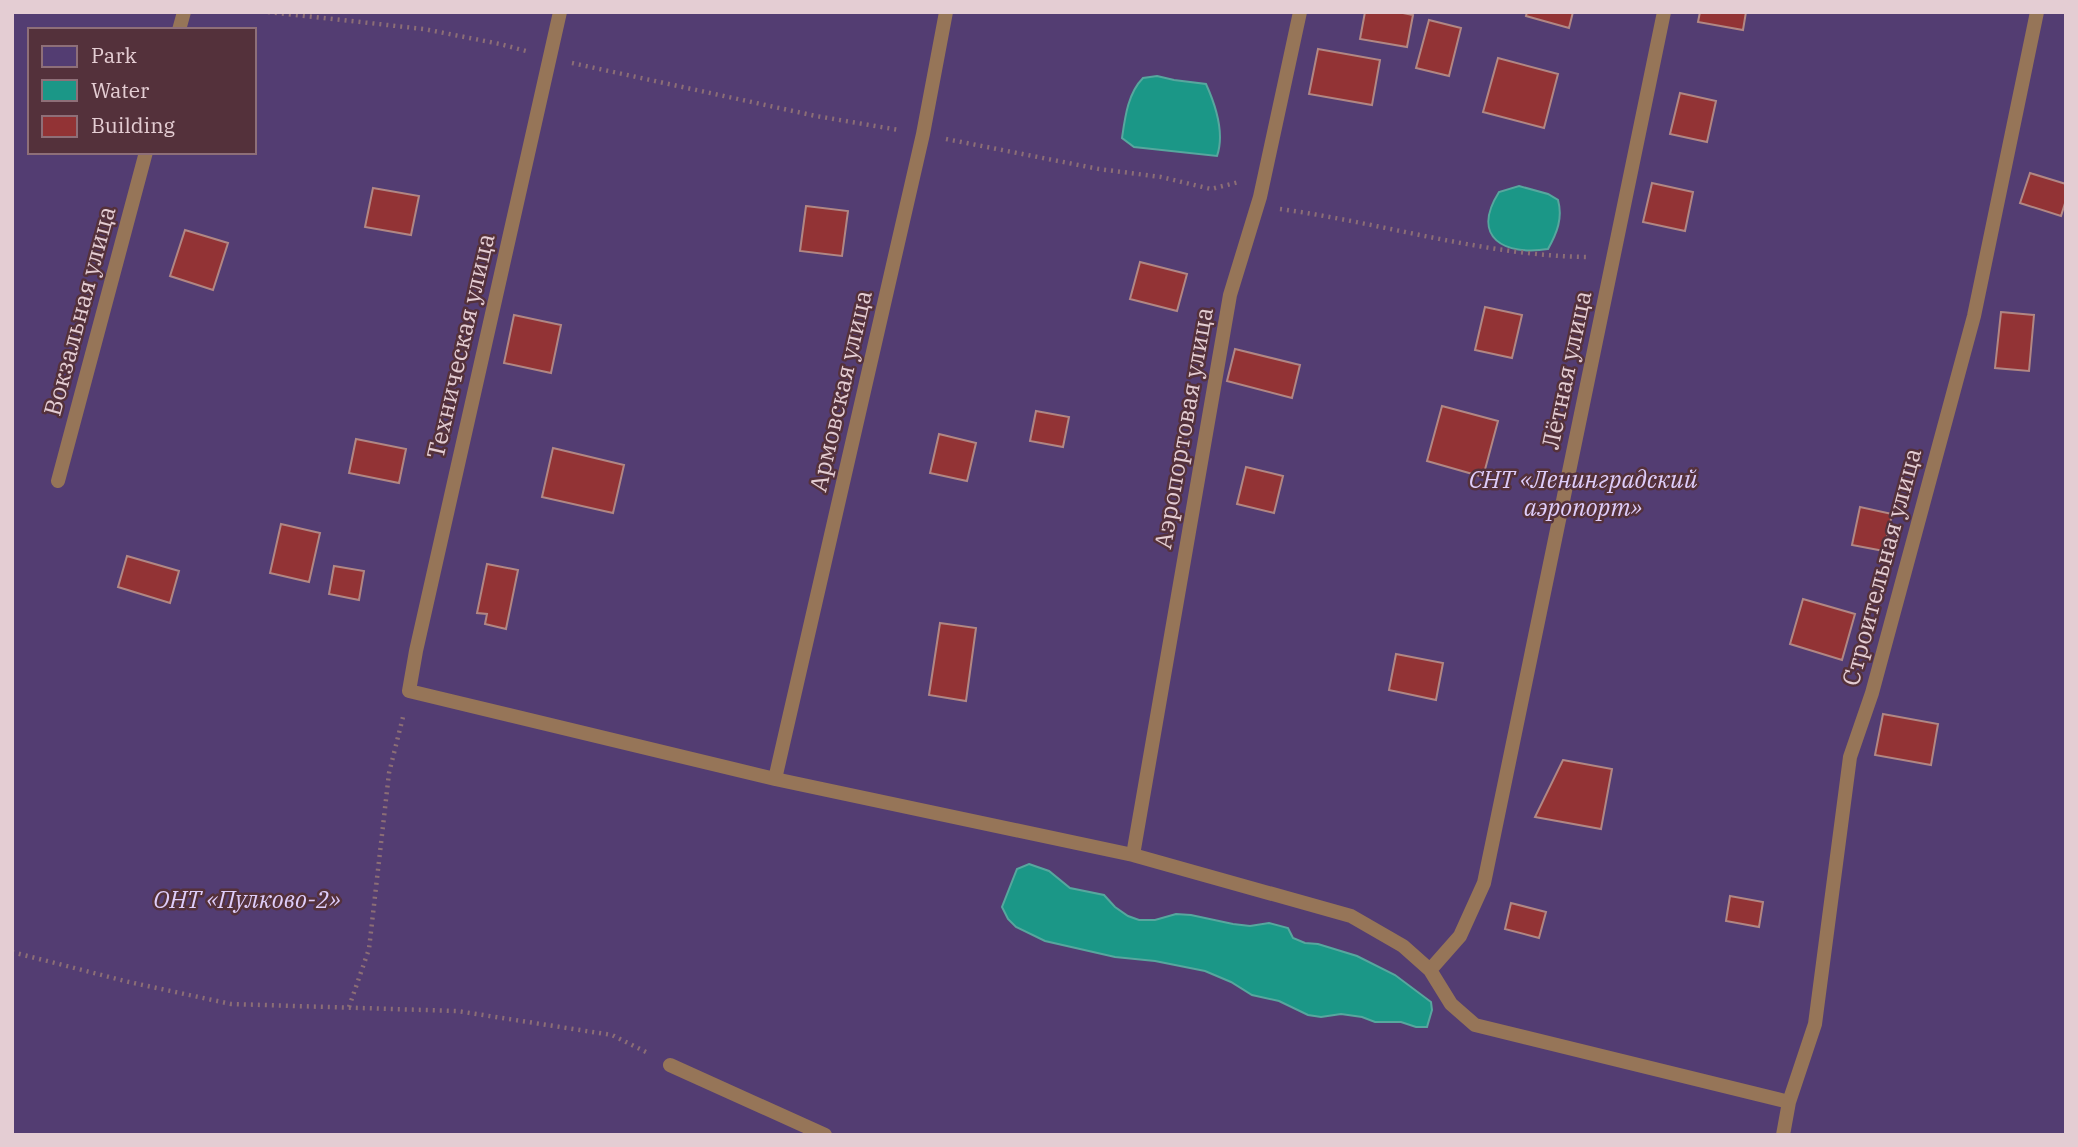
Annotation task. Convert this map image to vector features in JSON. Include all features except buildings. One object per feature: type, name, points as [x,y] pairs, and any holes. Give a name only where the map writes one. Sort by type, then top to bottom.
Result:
[{"type":"lane","name":"Техническая улица","points":[[409,691],[560,12]]},
{"type":"lane","name":"Армовская улица","points":[[775,779],[923,134],[946,12]]},
{"type":"lane","name":"Аэропортовая улица","points":[[1133,855],[1230,295],[1260,197],[1300,12]]},
{"type":"lane","name":"Лётная улица","points":[[1430,970],[1460,936],[1484,883],[1664,12]]},
{"type":"lane","name":"Строительная улица","points":[[1783,1135],[1789,1102],[1815,1024],[1850,757],[1872,693],[1974,316],[2038,12]]},
{"type":"lane","name":"Вокзальная улица","points":[[58,481],[145,154]]},
{"type":"lane","points":[[409,691],[775,779],[1133,855],[1351,916],[1403,946],[1430,970],[1451,1004],[1475,1025],[1789,1102]]},
{"type":"lane","points":[[670,1065],[825,1135]]},
{"type":"path","points":[[349,1007],[369,949],[389,773],[409,691]]},
{"type":"path","points":[[12,952],[129,982],[231,1003],[457,1011],[612,1035],[670,1065]]},
{"type":"green space","name":"СНТ «Ленинградский аэропорт»","points":[[12,12],[2066,12],[2066,1135],[12,1135]]},
{"type":"water","points":[[1157,76],[1206,84],[1220,129],[1217,156],[1134,147],[1122,138],[1128,106],[1134,91],[1143,78]]},
{"type":"water","points":[[1519,186],[1548,194],[1558,200],[1558,225],[1548,249],[1518,250],[1496,240],[1490,232],[1488,221],[1499,192]]},
{"type":"water","points":[[1029,864],[1049,871],[1070,888],[1104,895],[1115,907],[1139,920],[1155,920],[1176,914],[1250,926],[1269,923],[1288,928],[1293,938],[1305,943],[1318,944],[1357,956],[1395,975],[1431,1002],[1432,1010],[1427,1027],[1401,1022],[1375,1022],[1341,1014],[1321,1017],[1308,1015],[1279,1001],[1252,995],[1205,971],[1155,961],[1115,957],[1045,941],[1016,927],[1002,907],[1017,869]]},
{"type":"park label","name":"ОНТ «Пулково-2»","points":[[247,900]]}]
